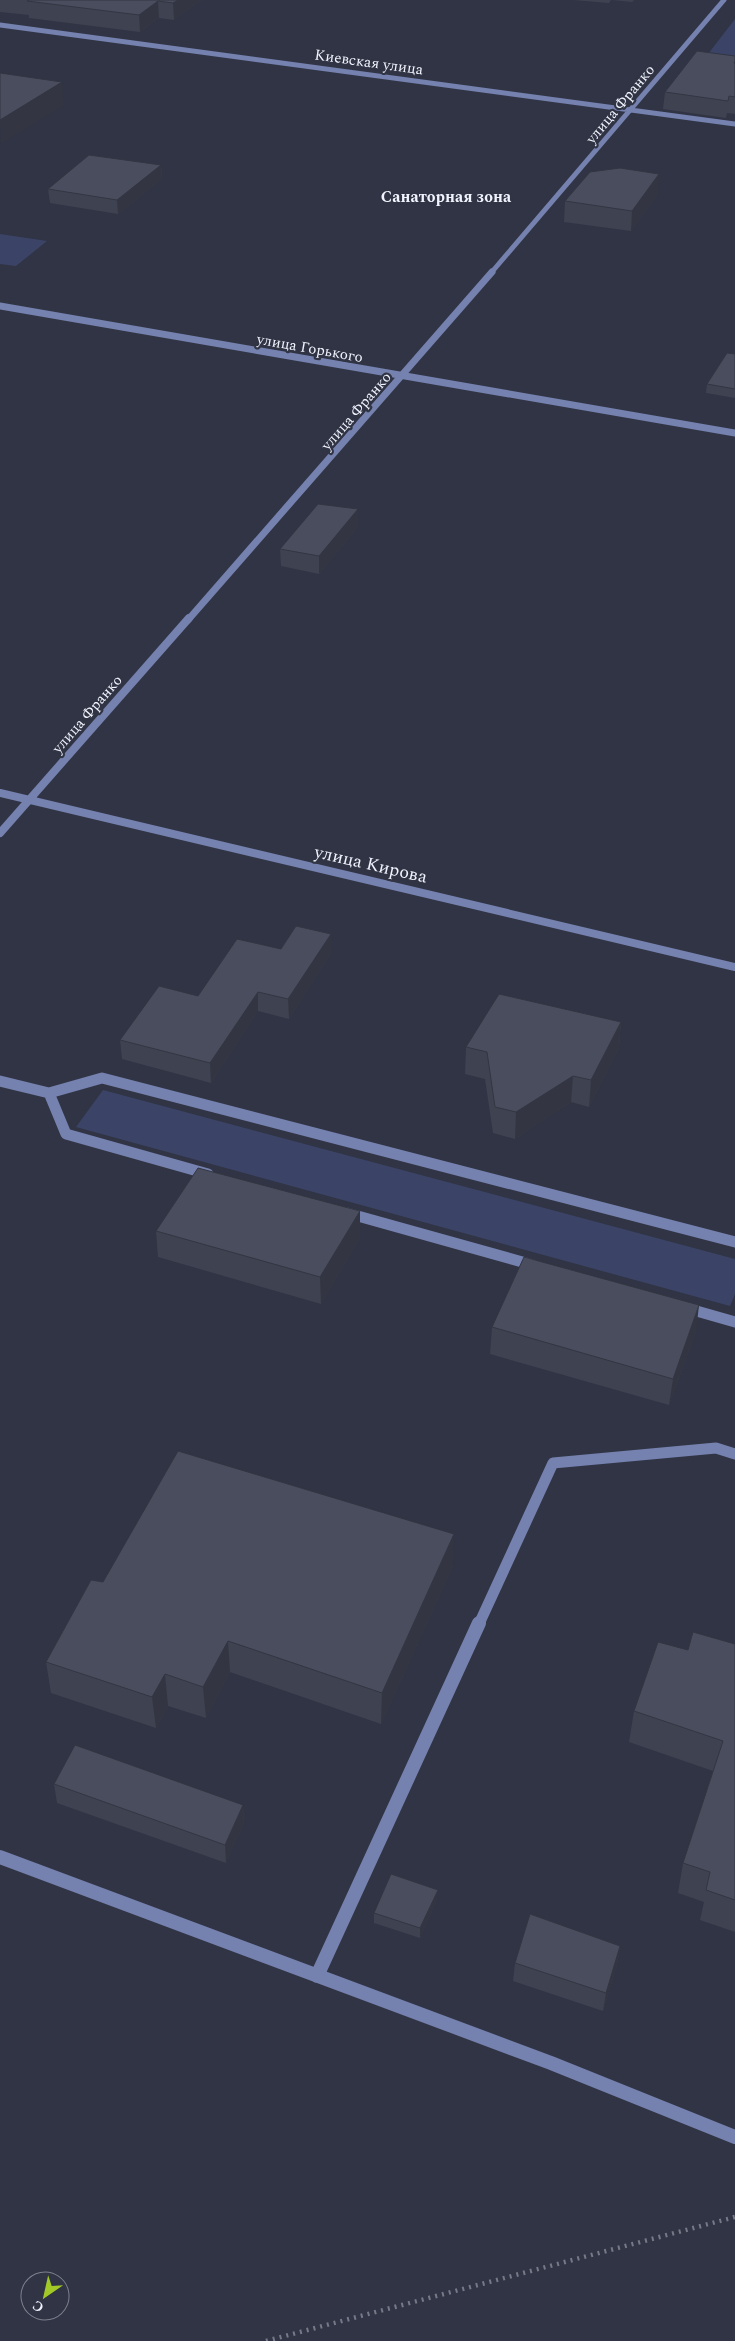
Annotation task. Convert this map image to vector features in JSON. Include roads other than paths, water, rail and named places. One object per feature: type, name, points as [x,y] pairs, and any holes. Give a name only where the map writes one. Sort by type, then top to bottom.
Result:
[{"type":"street","name":"улица Франко","points":[[0,833],[403,376],[724,0]]},
{"type":"street","name":"Киевская улица","points":[[0,25],[735,124]]},
{"type":"street","name":"улица Горького","points":[[0,306],[735,433]]},
{"type":"street","name":"улица Кирова","points":[[0,793],[735,967]]},
{"type":"street","points":[[0,1081],[49,1093],[102,1078],[735,1242]]},
{"type":"street","points":[[49,1093],[66,1134],[219,1177]]},
{"type":"street","points":[[334,1209],[544,1268]]},
{"type":"street","points":[[678,1306],[735,1322]]},
{"type":"street","points":[[317,1976],[553,1463],[716,1448],[735,1454]]},
{"type":"street","points":[[0,1857],[551,2064],[735,2137]]},
{"type":"district","name":"Санаторная зона","points":[[446,196]]}]
